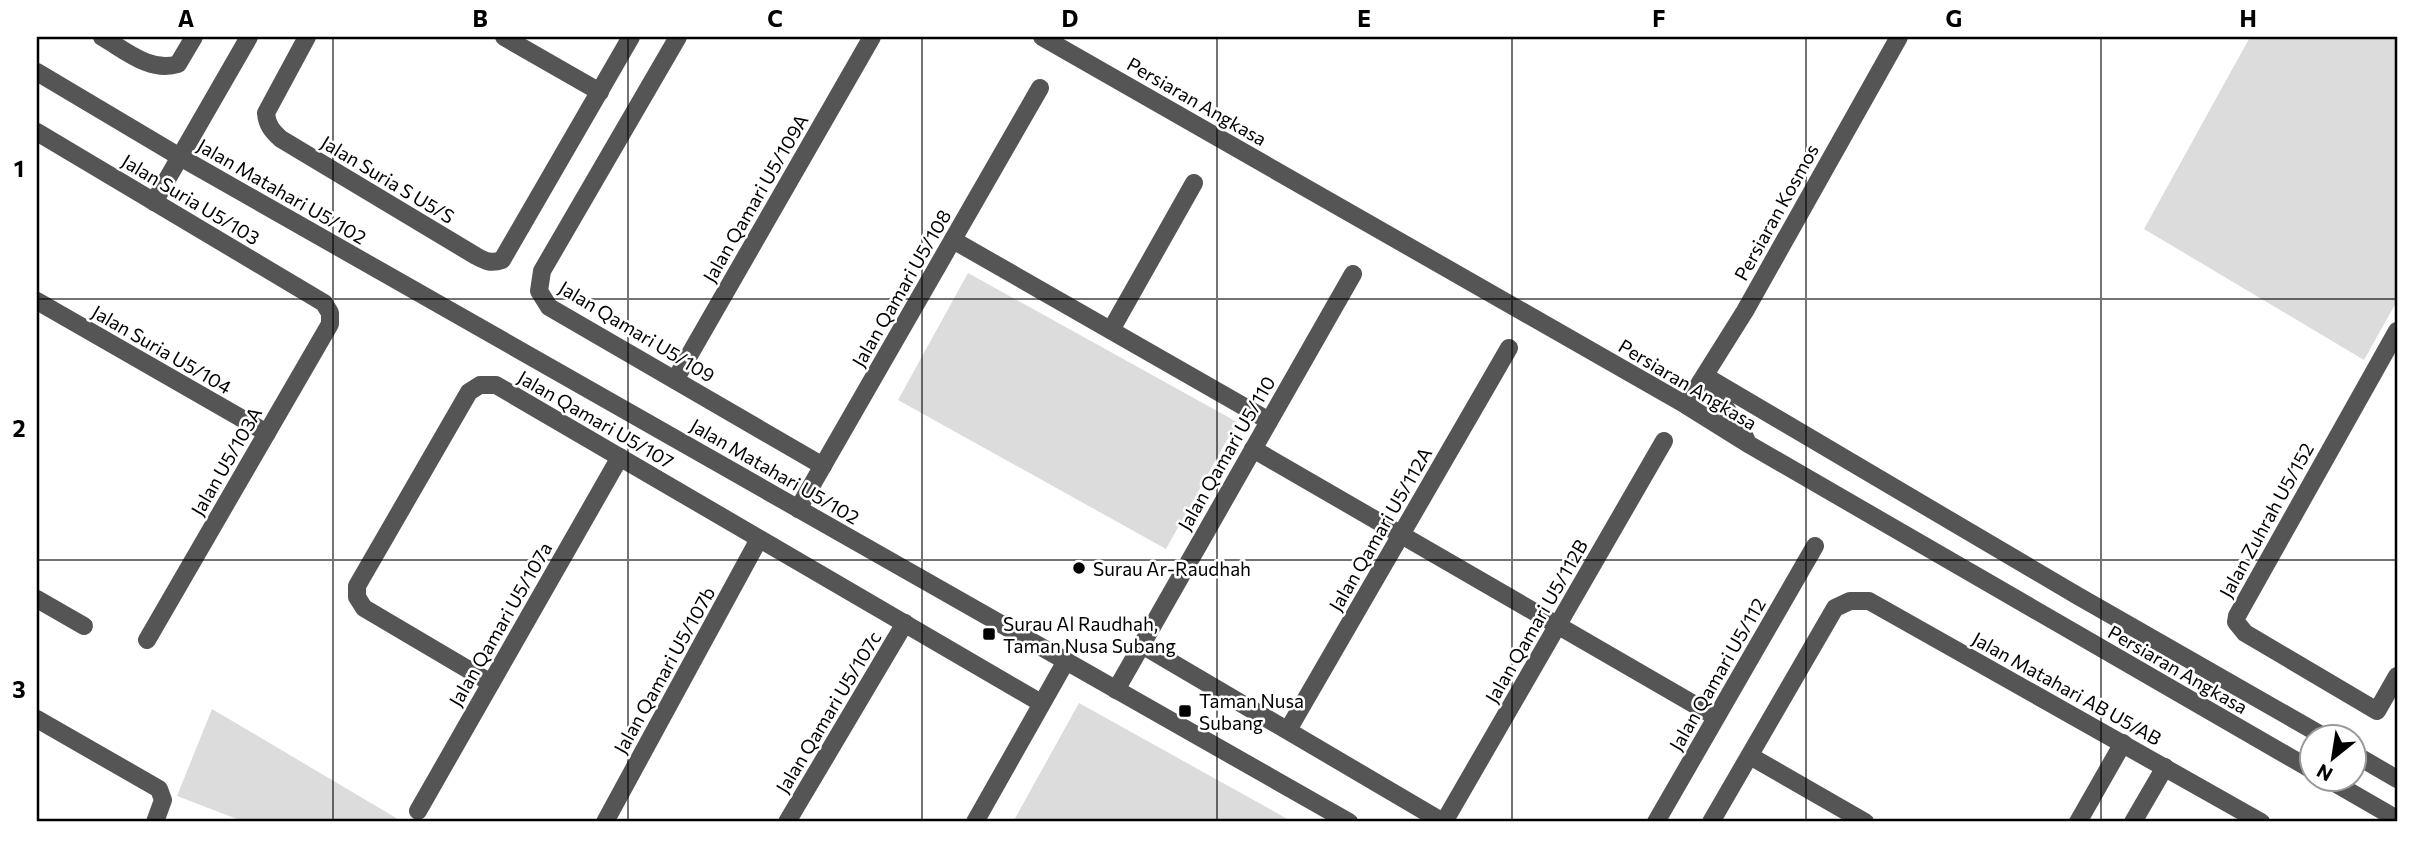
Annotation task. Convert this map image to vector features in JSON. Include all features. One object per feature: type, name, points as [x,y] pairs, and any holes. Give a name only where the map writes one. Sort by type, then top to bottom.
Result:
[{"type":"street","points":[[102,37],[151,65],[166,68],[178,64],[194,37]]},
{"type":"street","points":[[154,201],[249,37]]},
{"type":"street","name":"Jalan Suria S U5/S","points":[[307,37],[266,113],[267,123],[281,139],[486,262],[502,260],[600,92]]},
{"type":"street","points":[[504,37],[600,92],[631,37]]},
{"type":"street","name":"Jalan Qamari U5/109","points":[[678,37],[549,259],[539,281],[539,291],[549,307],[823,466]]},
{"type":"street","name":"Jalan Qamari U5/109A","points":[[675,380],[872,37]]},
{"type":"street","name":"Persiaran Angkasa","points":[[1042,37],[1686,405],[1750,445],[2298,762]]},
{"type":"street","name":"Persiaran Kosmos","points":[[1686,405],[1745,311],[1899,37]]},
{"type":"street","name":"Jalan Matahari U5/102","points":[[37,72],[180,157],[1349,822]]},
{"type":"street","name":"Jalan Qamari U5/108","points":[[798,509],[1040,88]]},
{"type":"street","name":"Jalan Suria U5/103","points":[[37,132],[324,303]]},
{"type":"street","points":[[1111,330],[1194,183]]},
{"type":"street","points":[[953,240],[1269,421]]},
{"type":"street","name":"Jalan Qamari U5/110","points":[[1116,690],[1353,274]]},
{"type":"street","name":"Jalan Suria U5/104","points":[[37,301],[267,433]]},
{"type":"street","name":"Jalan U5/103A","points":[[147,640],[330,324],[330,313],[324,303]]},
{"type":"street","name":"Jalan Zuhrah U5/152","points":[[2397,331],[2236,622],[2245,633],[2377,710],[2397,676]]},
{"type":"street","name":"Jalan Qamari U5/112A","points":[[1288,730],[1509,348]]},
{"type":"street","points":[[1705,376],[1750,445]]},
{"type":"street","points":[[1705,376],[2298,723]]},
{"type":"street","name":"Jalan Qamari U5/107","points":[[491,683],[364,608],[356,597],[357,586],[469,392],[480,385],[496,385],[1041,703]]},
{"type":"street","name":"Jalan Qamari U5/112B","points":[[1443,822],[1664,441]]},
{"type":"street","points":[[1253,449],[1716,718]]},
{"type":"street","name":"Jalan Qamari U5/107a","points":[[418,811],[620,457]]},
{"type":"street","name":"Jalan Qamari U5/107b","points":[[605,822],[759,539]]},
{"type":"street","name":"Jalan Qamari U5/112","points":[[1656,822],[1815,546]]},
{"type":"street","points":[[37,599],[84,626]]},
{"type":"street","name":"Jalan Matahari AB U5/AB","points":[[1749,756],[1835,608],[1850,601],[1868,601],[2261,822]]},
{"type":"street","name":"Jalan Qamari U5/107c","points":[[787,822],[905,623]]},
{"type":"street","points":[[1142,645],[1443,822]]},
{"type":"street","points":[[975,822],[1066,661]]},
{"type":"street","points":[[37,719],[159,789],[163,800],[155,822]]},
{"type":"street","points":[[2078,822],[2123,743]]},
{"type":"street","points":[[1711,822],[1749,756],[1865,822]]},
{"type":"street","points":[[2368,762],[2397,779]]},
{"type":"street","points":[[2133,822],[2165,766]]},
{"type":"street","points":[[2349,792],[2397,820]]},
{"type":"shaded area","points":[[2250,37],[2397,37],[2397,301],[2364,360],[2144,229]]},
{"type":"shaded area","points":[[968,273],[1237,422],[1166,549],[898,400]]},
{"type":"shaded area","points":[[1079,703],[1293,822],[1013,822]]},
{"type":"shaded area","points":[[212,709],[403,822],[245,822],[177,796]]},
{"type":"place","name":"Surau Ar-Raudhah","points":[[1079,568]]},
{"type":"place","name":"Surau Al Raudhah, Taman Nusa Subang","points":[[989,634]]},
{"type":"place","name":"Taman Nusa Subang","points":[[1185,711]]}]
